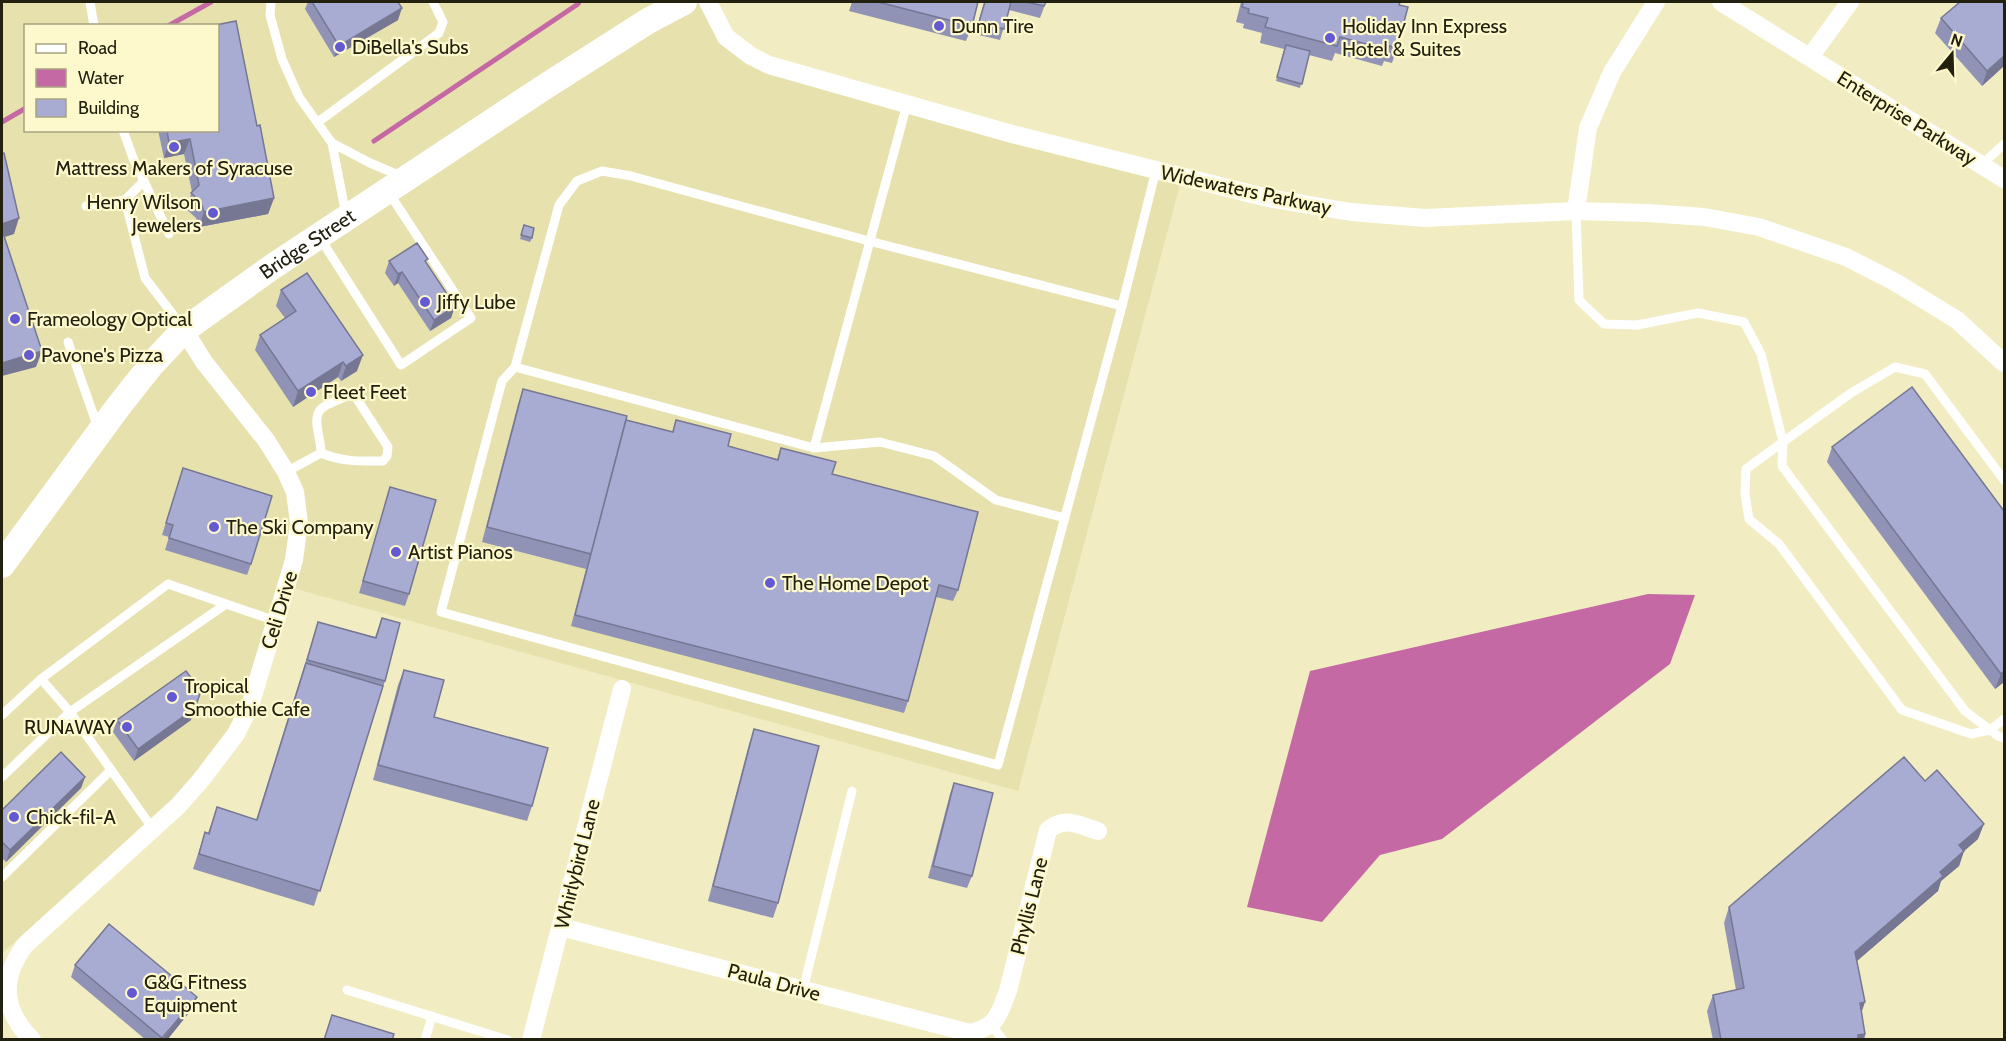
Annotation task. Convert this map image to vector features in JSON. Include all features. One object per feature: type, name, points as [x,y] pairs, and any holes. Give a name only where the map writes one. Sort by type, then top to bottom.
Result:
[{"type":"main road","name":"Bridge Street","points":[[2,565],[152,364],[184,330],[319,236],[555,80],[648,21],[684,2]]},
{"type":"street","name":"Widewaters Parkway","points":[[708,2],[726,37],[751,56],[769,65],[1012,134],[1268,198],[1351,212],[1425,218],[1576,212],[1648,213],[1704,217],[1759,227],[1846,257],[1895,282],[1957,320],[2004,363]]},
{"type":"street","points":[[1576,212],[1588,128],[1612,72],[1656,2]]},
{"type":"street","name":"Enterprise Parkway","points":[[1721,2],[2004,179]]},
{"type":"street","points":[[1810,57],[1850,2]]},
{"type":"street","name":"Celi Drive","points":[[32,1040],[20,1028],[8,1002],[6,983],[16,956],[25,945],[186,797],[236,734],[250,706],[294,560],[300,523],[295,492],[266,440],[204,362],[184,330]]},
{"type":"street","name":"Whirlybird Lane","points":[[531,1040],[622,689]]},
{"type":"street","name":"Phyllis Lane","points":[[993,1031],[1008,991],[1048,830],[1057,823],[1065,821],[1098,831]]},
{"type":"street","name":"Paula Drive","points":[[561,927],[970,1033],[993,1031]]},
{"type":"lane","points":[[90,2],[94,24]]},
{"type":"lane","points":[[271,2],[270,15],[282,59],[299,97],[332,143],[347,218]]},
{"type":"lane","points":[[318,122],[439,33],[443,22],[433,2]]},
{"type":"lane","points":[[814,448],[868,241],[907,104]]},
{"type":"lane","points":[[124,132],[169,234]]},
{"type":"lane","points":[[319,236],[401,365],[471,318],[397,184],[370,163],[332,143]]},
{"type":"lane","points":[[1981,165],[2004,144]]},
{"type":"lane","points":[[1122,306],[868,241],[631,176],[602,171],[577,181],[559,205],[515,367],[502,381],[441,612],[998,765],[1122,306],[1156,170]]},
{"type":"lane","points":[[86,206],[125,200],[144,182]]},
{"type":"lane","points":[[125,200],[146,278],[184,330]]},
{"type":"lane","points":[[1576,212],[1579,300],[1604,324],[1637,325],[1698,313],[1744,322],[1761,354],[1783,442],[1782,466],[1965,711],[2004,738]]},
{"type":"lane","points":[[68,342],[100,432]]},
{"type":"lane","points":[[2004,480],[1925,374],[1895,366],[1851,393],[1746,469],[1745,494],[1749,519],[1779,544],[1902,710],[1971,734],[1990,730],[2004,719]]},
{"type":"lane","points":[[515,367],[814,448],[880,442],[934,456],[996,500],[1065,518]]},
{"type":"lane","points":[[285,472],[321,453],[348,461],[383,461],[387,456],[388,447],[355,396],[347,396],[321,409],[318,413],[316,419],[321,453]]},
{"type":"lane","points":[[2,715],[41,679],[168,584],[276,621]]},
{"type":"lane","points":[[2,777],[70,712],[226,604]]},
{"type":"lane","points":[[41,679],[70,712],[153,829]]},
{"type":"lane","points":[[2,878],[111,770]]},
{"type":"lane","points":[[803,990],[852,791]]},
{"type":"lane","points":[[347,990],[508,1040]]},
{"type":"lane","points":[[425,1040],[432,1016]]},
{"type":"shaded area","points":[[2,2],[708,2],[751,56],[1182,177],[1018,791],[282,585],[247,695],[229,728],[169,806],[2,953]]},
{"type":"water","points":[[1648,594],[1695,595],[1670,664],[1442,839],[1380,855],[1322,922],[1247,907],[1310,671]]},
{"type":"building","points":[[312,2],[398,2],[402,8],[339,46]]},
{"type":"building","points":[[878,2],[978,2],[972,26]]},
{"type":"building","points":[[985,2],[1011,2],[1004,29],[979,22]]},
{"type":"building","points":[[1026,2],[1046,2],[1044,6]]},
{"type":"building","name":"Holiday Inn Express Hotel & Suites","points":[[1243,2],[1400,2],[1399,5],[1408,7],[1397,48],[1389,46],[1388,50],[1340,37],[1337,46],[1265,27],[1268,18],[1248,13],[1249,9],[1242,7]]},
{"type":"building","points":[[1960,2],[2004,2],[2004,56],[1987,71],[1941,18]]},
{"type":"building","points":[[236,21],[274,198],[204,212],[201,202],[191,193],[199,185],[190,139],[169,143],[167,132],[219,132],[219,24]]},
{"type":"building","points":[[1286,45],[1310,51],[1302,84],[1277,77]]},
{"type":"building","points":[[4,153],[19,218],[2,224],[2,154]]},
{"type":"building","points":[[524,225],[534,228],[532,238],[521,235]]},
{"type":"building","points":[[2,230],[42,351],[2,363]]},
{"type":"building","points":[[417,243],[428,259],[425,261],[455,306],[434,320],[402,272],[398,274],[389,261]]},
{"type":"building","points":[[307,273],[363,355],[346,366],[343,362],[298,391],[260,335],[296,311],[281,290]]},
{"type":"building","points":[[1912,387],[2004,511],[2004,671],[2001,674],[1832,447]]},
{"type":"building","points":[[523,389],[627,416],[591,554],[487,527]]},
{"type":"building","name":"The Home Depot","points":[[626,420],[673,432],[676,420],[731,434],[728,446],[778,460],[781,448],[836,462],[832,474],[978,512],[958,590],[939,585],[908,701],[575,615]]},
{"type":"building","points":[[183,468],[272,496],[251,564],[169,538],[173,525],[166,523]]},
{"type":"building","name":"Artist Pianos","points":[[390,487],[436,500],[409,594],[363,581]]},
{"type":"building","points":[[382,618],[400,623],[385,681],[307,660],[318,622],[376,638]]},
{"type":"building","points":[[306,663],[383,686],[320,891],[199,854],[205,832],[209,834],[217,807],[257,820]]},
{"type":"building","points":[[404,670],[444,680],[434,717],[548,748],[532,806],[378,765]]},
{"type":"building","points":[[186,671],[201,691],[195,708],[138,749],[117,720]]},
{"type":"building","points":[[754,729],[819,746],[778,903],[713,886]]},
{"type":"building","points":[[61,752],[85,777],[10,850],[2,842],[2,810]]},
{"type":"building","points":[[1904,757],[1925,781],[1937,770],[1984,824],[1959,845],[1964,851],[1940,872],[1943,876],[1855,952],[1865,1002],[1860,1003],[1865,1034],[1858,1035],[1858,1040],[1721,1040],[1713,995],[1744,988],[1729,907]]},
{"type":"building","points":[[954,783],[993,793],[972,876],[933,866]]},
{"type":"building","name":"G&G Fitness Equipment","points":[[109,924],[197,997],[162,1038],[75,965]]},
{"type":"building","points":[[332,1015],[394,1034],[392,1040],[324,1040]]},
{"type":"waterway","points":[[172,24],[211,2]]},
{"type":"waterway","points":[[374,141],[579,2]]},
{"type":"waterway","points":[[2,122],[24,109]]},
{"type":"place","name":"Dunn Tire","points":[[939,26]]},
{"type":"place","name":"Holiday Inn Express Hotel & Suites","points":[[1330,38]]},
{"type":"place","name":"DiBella's Subs","points":[[340,47]]},
{"type":"place","name":"Mattress Makers of Syracuse","points":[[174,147]]},
{"type":"place","name":"Henry Wilson Jewelers","points":[[213,213]]},
{"type":"place","name":"Jiffy Lube","points":[[425,302]]},
{"type":"place","name":"Frameology Optical","points":[[15,319]]},
{"type":"place","name":"Pavone's Pizza","points":[[29,355]]},
{"type":"place","name":"Fleet Feet","points":[[311,392]]},
{"type":"place","name":"The Ski Company","points":[[214,527]]},
{"type":"place","name":"Artist Pianos","points":[[396,552]]},
{"type":"place","name":"The Home Depot","points":[[770,583]]},
{"type":"place","name":"Tropical Smoothie Cafe","points":[[172,697]]},
{"type":"place","name":"RUNᴀWAY","points":[[127,727]]},
{"type":"place","name":"Chick-fil-A","points":[[14,817]]},
{"type":"place","name":"G&G Fitness Equipment","points":[[132,993]]}]
